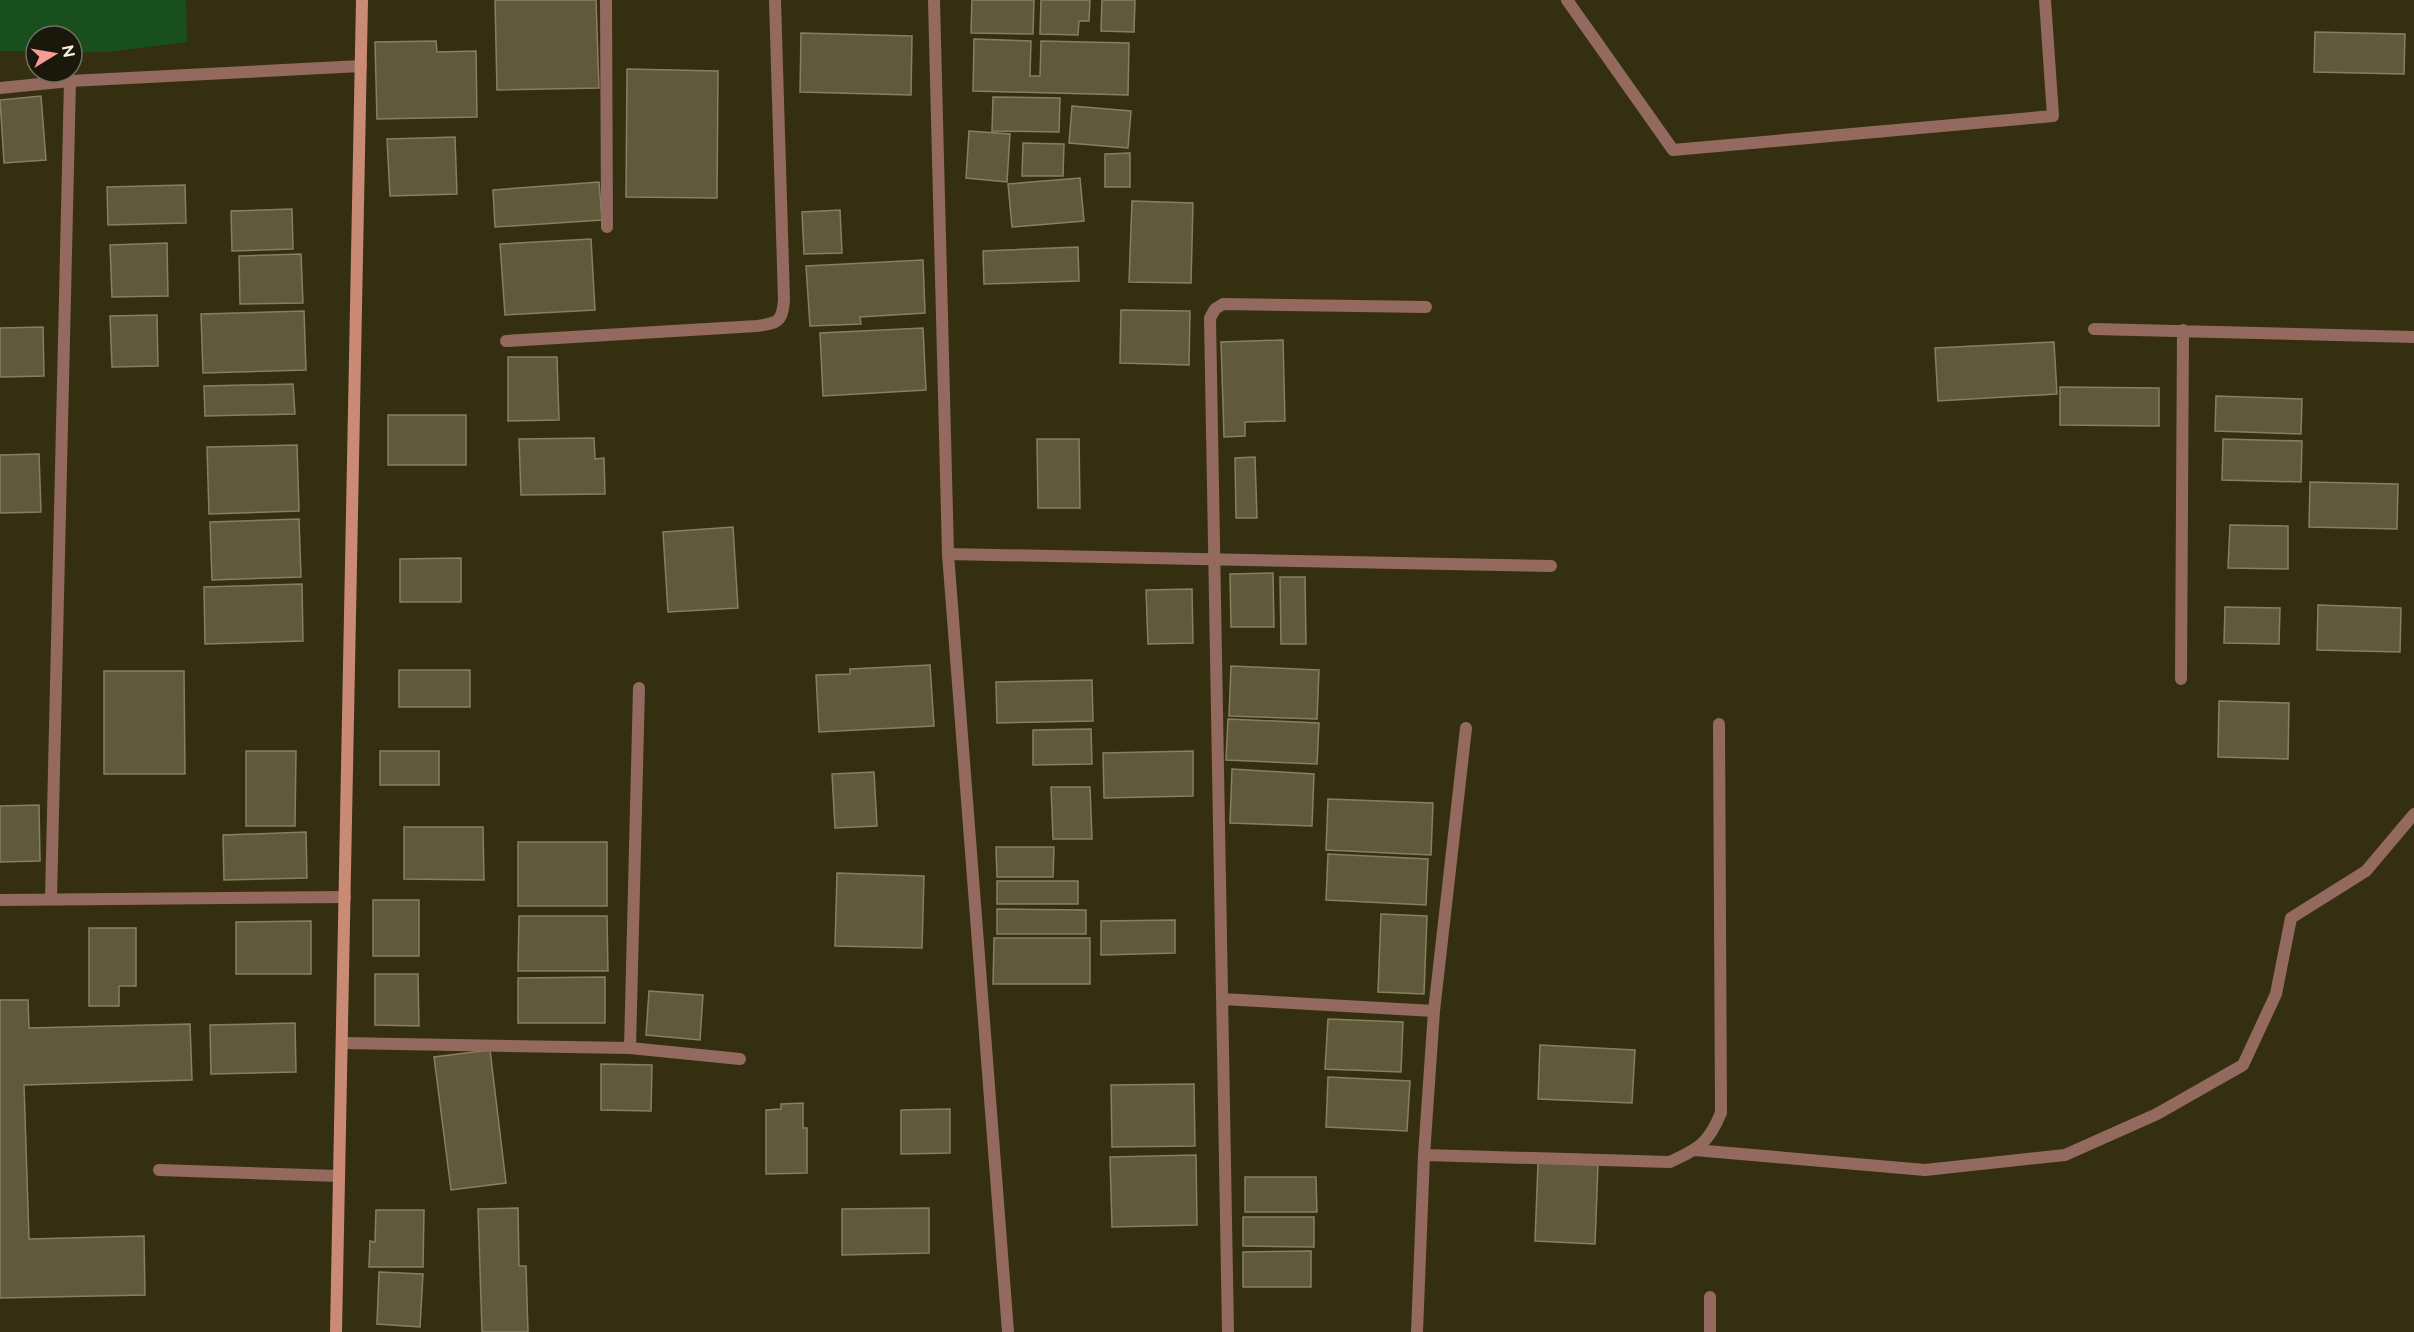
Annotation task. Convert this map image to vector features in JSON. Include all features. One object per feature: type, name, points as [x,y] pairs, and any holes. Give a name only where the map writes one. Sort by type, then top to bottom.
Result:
[{"type":"street","points":[[336,1332],[362,0]]},
{"type":"street","points":[[606,0],[607,227]]},
{"type":"street","points":[[506,341],[757,326],[775,324],[781,317],[784,300],[775,0]]},
{"type":"street","points":[[934,0],[948,554],[1008,1332]]},
{"type":"street","points":[[1568,0],[1673,150],[2053,116],[2045,0]]},
{"type":"street","points":[[84,80],[361,66]]},
{"type":"street","points":[[0,88],[40,84]]},
{"type":"street","points":[[51,899],[70,84]]},
{"type":"street","points":[[1228,1332],[1210,318],[1215,309],[1223,304],[1426,307]]},
{"type":"street","points":[[2094,329],[2414,337]]},
{"type":"street","points":[[2181,679],[2183,330]]},
{"type":"street","points":[[948,554],[1551,566]]},
{"type":"street","points":[[630,1048],[639,688]]},
{"type":"street","points":[[1424,1155],[1670,1162],[1695,1150],[1712,1135],[1721,1113],[1719,724]]},
{"type":"street","points":[[1417,1332],[1424,1155],[1434,1011],[1466,728]]},
{"type":"street","points":[[1695,1150],[1925,1170],[2066,1155],[2157,1114],[2243,1065],[2277,994],[2290,918],[2366,871],[2414,814]]},
{"type":"street","points":[[0,900],[345,897]]},
{"type":"street","points":[[1222,999],[1434,1011]]},
{"type":"street","points":[[342,1043],[630,1048],[740,1059]]},
{"type":"street","points":[[159,1170],[339,1176]]},
{"type":"street","points":[[1710,1297],[1710,1332]]},
{"type":"green space","points":[[0,0],[186,0],[187,42],[108,52],[84,52],[84,24],[24,24],[24,51],[0,51]]},
{"type":"building","points":[[495,0],[596,0],[599,88],[497,90]]},
{"type":"building","points":[[972,0],[1034,0],[1033,34],[971,33]]},
{"type":"building","points":[[1041,0],[1090,0],[1089,21],[1079,21],[1078,35],[1040,34]]},
{"type":"building","points":[[1102,0],[1135,0],[1134,32],[1101,31]]},
{"type":"building","points":[[2315,32],[2405,34],[2404,74],[2314,72]]},
{"type":"building","points":[[801,33],[912,36],[911,95],[800,92]]},
{"type":"building","points":[[974,39],[1031,41],[1030,76],[1040,76],[1041,41],[1129,43],[1128,95],[973,91]]},
{"type":"building","points":[[436,41],[437,52],[476,51],[477,117],[377,119],[375,42]]},
{"type":"building","points":[[627,69],[718,71],[717,198],[626,197]]},
{"type":"building","points":[[41,96],[46,160],[4,163],[0,100]]},
{"type":"building","points":[[993,97],[1060,98],[1059,132],[992,131]]},
{"type":"building","points":[[1072,106],[1131,111],[1128,148],[1069,143]]},
{"type":"building","points":[[969,131],[1010,134],[1007,182],[966,178]]},
{"type":"building","points":[[455,137],[457,194],[390,196],[387,139]]},
{"type":"building","points":[[1023,143],[1064,144],[1063,176],[1022,176]]},
{"type":"building","points":[[1130,153],[1130,187],[1105,187],[1105,154]]},
{"type":"building","points":[[1080,178],[1084,221],[1012,227],[1008,184]]},
{"type":"building","points":[[599,182],[602,220],[495,227],[493,190]]},
{"type":"building","points":[[185,185],[186,223],[108,225],[107,187]]},
{"type":"building","points":[[1132,201],[1193,203],[1191,283],[1129,282]]},
{"type":"building","points":[[292,209],[293,249],[232,251],[231,211]]},
{"type":"building","points":[[840,210],[842,253],[804,254],[802,212]]},
{"type":"building","points":[[591,239],[595,310],[505,315],[500,244]]},
{"type":"building","points":[[167,243],[168,296],[112,297],[110,245]]},
{"type":"building","points":[[1078,247],[1079,281],[984,284],[983,251]]},
{"type":"building","points":[[301,254],[303,303],[240,304],[239,256]]},
{"type":"building","points":[[923,260],[925,313],[860,317],[861,324],[810,326],[806,266]]},
{"type":"building","points":[[1121,310],[1190,311],[1189,365],[1120,363]]},
{"type":"building","points":[[304,311],[306,370],[203,373],[201,314]]},
{"type":"building","points":[[157,315],[158,366],[112,367],[110,316]]},
{"type":"building","points":[[43,327],[44,376],[0,377],[0,328]]},
{"type":"building","points":[[923,328],[926,390],[823,396],[820,333]]},
{"type":"building","points":[[1283,340],[1285,421],[1245,422],[1245,436],[1224,437],[1221,342]]},
{"type":"building","points":[[2054,342],[2057,394],[1938,401],[1935,348]]},
{"type":"building","points":[[508,357],[557,357],[559,420],[508,421]]},
{"type":"building","points":[[293,384],[295,414],[205,416],[204,386]]},
{"type":"building","points":[[2060,387],[2159,388],[2159,426],[2060,425]]},
{"type":"building","points":[[2216,396],[2302,399],[2301,434],[2215,431]]},
{"type":"building","points":[[388,415],[466,415],[466,465],[388,465]]},
{"type":"building","points":[[594,438],[595,459],[604,458],[605,494],[521,495],[519,439]]},
{"type":"building","points":[[1037,439],[1079,439],[1080,508],[1038,508]]},
{"type":"building","points":[[2223,439],[2302,441],[2301,482],[2222,480]]},
{"type":"building","points":[[297,445],[299,511],[209,514],[207,447]]},
{"type":"building","points":[[39,454],[41,512],[0,513],[0,455]]},
{"type":"building","points":[[1255,457],[1257,518],[1236,518],[1235,458]]},
{"type":"building","points":[[2310,482],[2398,484],[2397,529],[2309,527]]},
{"type":"building","points":[[299,519],[301,577],[212,580],[210,522]]},
{"type":"building","points":[[2230,525],[2288,526],[2288,569],[2228,568]]},
{"type":"building","points":[[733,527],[738,608],[668,612],[663,532]]},
{"type":"building","points":[[461,558],[461,602],[400,602],[400,559]]},
{"type":"building","points":[[1273,573],[1274,627],[1231,627],[1230,574]]},
{"type":"building","points":[[1280,577],[1305,577],[1306,644],[1281,644]]},
{"type":"building","points":[[302,584],[303,641],[205,644],[204,587]]},
{"type":"building","points":[[1192,589],[1193,643],[1148,644],[1146,590]]},
{"type":"building","points":[[2318,605],[2401,608],[2400,652],[2317,650]]},
{"type":"building","points":[[2225,607],[2280,608],[2279,644],[2224,643]]},
{"type":"building","points":[[930,665],[934,726],[819,732],[816,675],[850,674],[850,669]]},
{"type":"building","points":[[1231,666],[1319,670],[1317,719],[1229,716]]},
{"type":"building","points":[[399,670],[470,670],[470,707],[399,707]]},
{"type":"building","points":[[104,671],[184,671],[185,774],[104,774]]},
{"type":"building","points":[[1092,680],[1093,721],[997,723],[996,682]]},
{"type":"building","points":[[2219,701],[2289,703],[2288,759],[2218,757]]},
{"type":"building","points":[[1228,719],[1319,723],[1317,764],[1226,760]]},
{"type":"building","points":[[1091,729],[1092,764],[1033,765],[1033,730]]},
{"type":"building","points":[[246,751],[296,751],[295,826],[246,826]]},
{"type":"building","points":[[380,751],[439,751],[439,785],[380,785]]},
{"type":"building","points":[[1193,751],[1193,796],[1104,798],[1103,753]]},
{"type":"building","points":[[1232,769],[1314,774],[1312,826],[1230,823]]},
{"type":"building","points":[[874,772],[877,826],[835,828],[832,774]]},
{"type":"building","points":[[1051,787],[1090,787],[1092,839],[1053,839]]},
{"type":"building","points":[[1328,799],[1433,803],[1431,855],[1326,850]]},
{"type":"building","points":[[39,805],[40,861],[0,862],[0,806]]},
{"type":"building","points":[[404,827],[483,827],[484,880],[404,879]]},
{"type":"building","points":[[306,832],[307,878],[224,880],[223,835]]},
{"type":"building","points":[[518,842],[607,842],[607,906],[518,906]]},
{"type":"building","points":[[996,847],[1054,847],[1053,877],[997,877]]},
{"type":"building","points":[[1328,854],[1428,859],[1426,905],[1326,900]]},
{"type":"building","points":[[837,873],[924,876],[922,948],[835,946]]},
{"type":"building","points":[[997,881],[1078,881],[1078,904],[997,904]]},
{"type":"building","points":[[373,900],[419,900],[419,956],[373,956]]},
{"type":"building","points":[[997,909],[1086,910],[1086,934],[997,934]]},
{"type":"building","points":[[1381,914],[1427,916],[1424,994],[1378,992]]},
{"type":"building","points":[[519,916],[607,916],[608,971],[518,971]]},
{"type":"building","points":[[1175,920],[1175,953],[1101,955],[1101,921]]},
{"type":"building","points":[[311,921],[311,974],[236,974],[236,922]]},
{"type":"building","points":[[89,928],[136,928],[136,986],[119,986],[119,1006],[89,1006]]},
{"type":"building","points":[[994,938],[1090,938],[1090,984],[993,984]]},
{"type":"building","points":[[375,974],[418,974],[419,1026],[375,1025]]},
{"type":"building","points":[[605,977],[605,1023],[518,1023],[518,978]]},
{"type":"building","points":[[649,991],[703,995],[700,1040],[646,1035]]},
{"type":"building","points":[[0,1000],[28,1000],[29,1028],[190,1024],[192,1080],[24,1085],[29,1239],[144,1236],[145,1295],[0,1298]]},
{"type":"building","points":[[1328,1019],[1403,1022],[1401,1072],[1325,1069]]},
{"type":"building","points":[[295,1023],[296,1072],[211,1074],[210,1025]]},
{"type":"building","points":[[1540,1045],[1635,1050],[1632,1103],[1538,1099]]},
{"type":"building","points":[[490,1050],[506,1183],[451,1190],[434,1057]]},
{"type":"building","points":[[601,1064],[652,1065],[651,1111],[601,1110]]},
{"type":"building","points":[[1328,1077],[1410,1081],[1407,1131],[1326,1127]]},
{"type":"building","points":[[1194,1084],[1195,1146],[1112,1147],[1111,1085]]},
{"type":"building","points":[[803,1103],[803,1128],[807,1128],[807,1173],[766,1174],[766,1110],[781,1109],[781,1104]]},
{"type":"building","points":[[950,1109],[950,1153],[901,1154],[901,1110]]},
{"type":"building","points":[[1196,1155],[1197,1225],[1112,1227],[1110,1157]]},
{"type":"building","points":[[1538,1163],[1598,1165],[1595,1244],[1535,1241]]},
{"type":"building","points":[[1245,1177],[1316,1177],[1317,1212],[1245,1212]]},
{"type":"building","points":[[518,1208],[519,1266],[526,1266],[528,1332],[482,1332],[478,1209]]},
{"type":"building","points":[[929,1208],[929,1253],[842,1255],[842,1209]]},
{"type":"building","points":[[376,1210],[424,1210],[423,1267],[369,1267],[370,1241],[375,1242]]},
{"type":"building","points":[[1243,1217],[1314,1217],[1314,1247],[1243,1246]]},
{"type":"building","points":[[1311,1251],[1311,1287],[1243,1287],[1243,1252]]},
{"type":"building","points":[[379,1272],[423,1274],[420,1327],[377,1324]]}]
